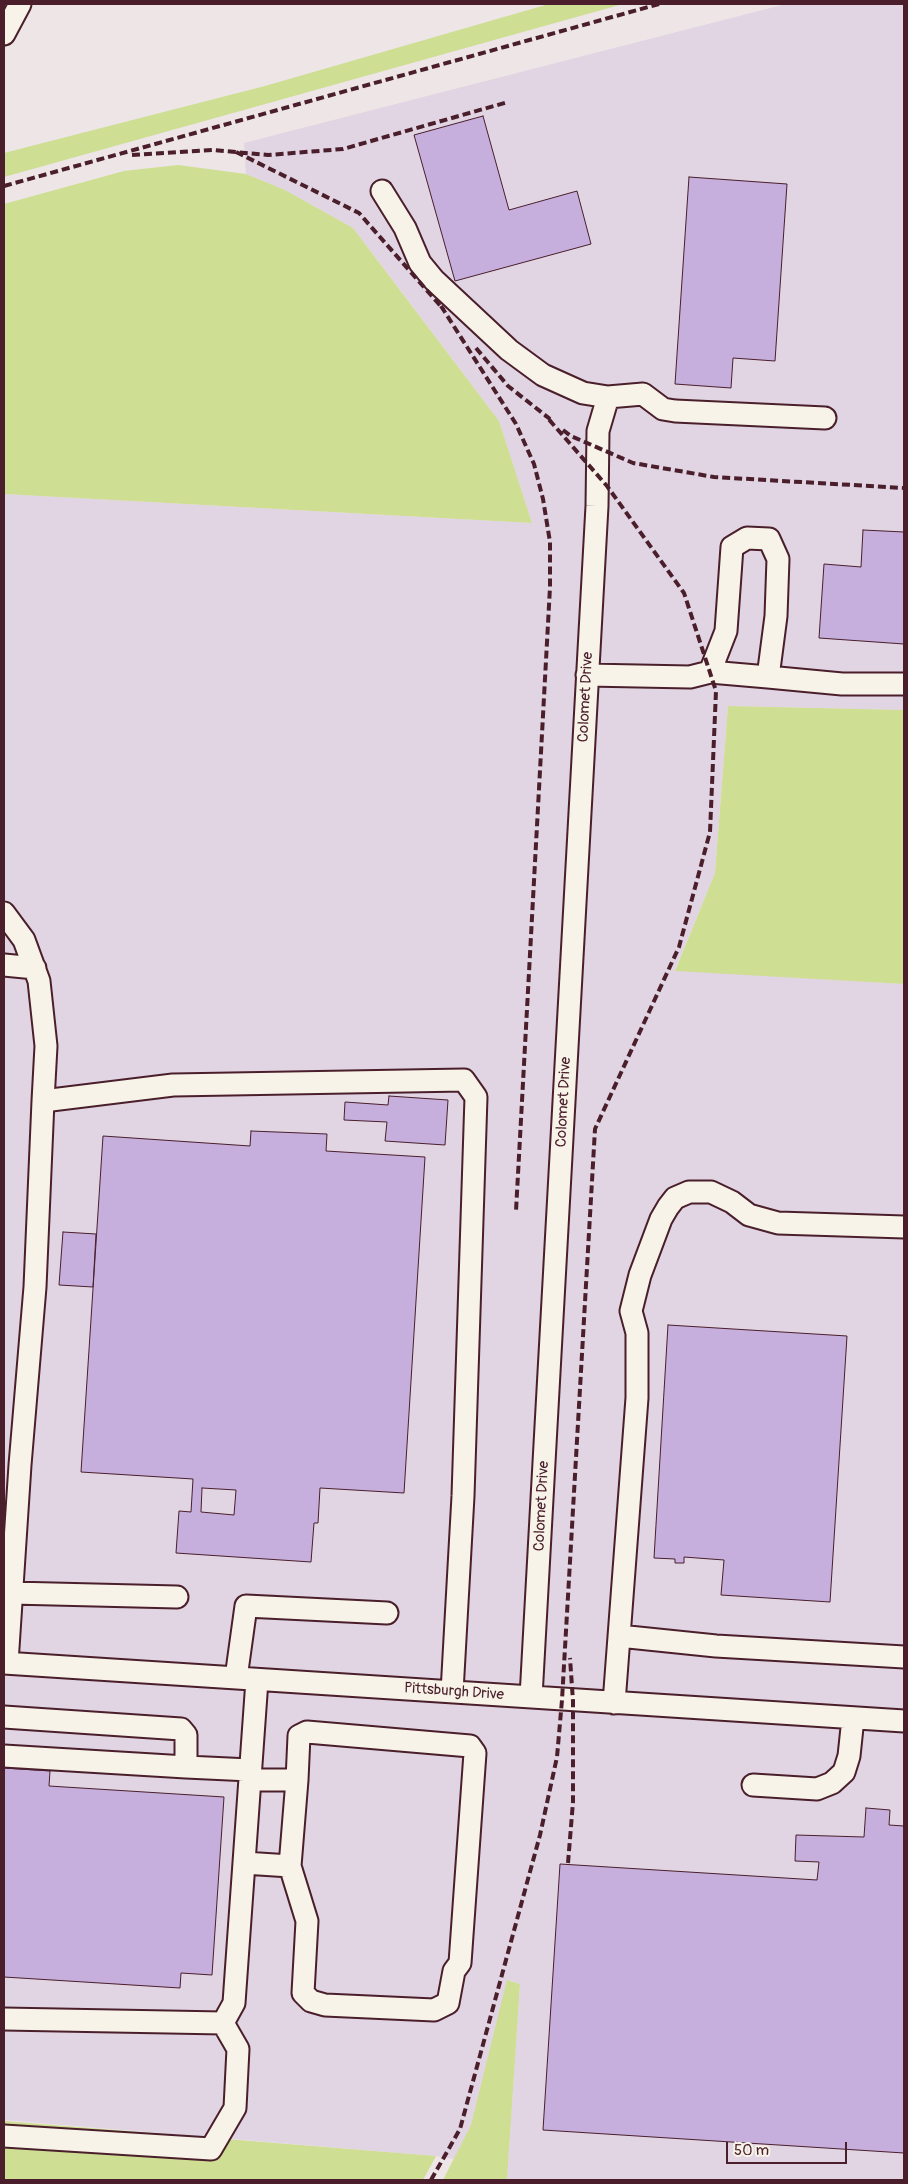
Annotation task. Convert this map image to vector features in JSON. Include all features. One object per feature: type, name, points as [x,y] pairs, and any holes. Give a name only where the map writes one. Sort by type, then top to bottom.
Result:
[{"type":"street","points":[[4,34],[20,4]]},
{"type":"street","points":[[382,192],[405,228],[420,263],[434,280],[509,350],[543,375],[583,393],[608,397],[643,394],[662,409],[825,418]]},
{"type":"street","name":"Colomet Drive","points":[[531,1697],[597,506],[598,431],[608,397]]},
{"type":"street","points":[[710,672],[726,631],[732,547],[747,538],[770,539],[778,559],[776,616],[768,676]]},
{"type":"street","points":[[587,675],[690,676],[710,672],[842,684],[904,684]]},
{"type":"street","points":[[4,913],[24,940],[35,968],[39,981],[46,1046],[35,1287],[6,1663]]},
{"type":"street","points":[[4,965],[35,968]]},
{"type":"street","points":[[43,1101],[173,1086],[464,1080],[476,1097],[463,1496],[452,1692]]},
{"type":"street","points":[[614,1703],[637,1398],[637,1333],[631,1311],[640,1276],[668,1207],[675,1198],[689,1192],[711,1192],[732,1202],[748,1215],[778,1223],[904,1227]]},
{"type":"street","points":[[12,1593],[176,1597]]},
{"type":"street","points":[[223,2024],[234,2003],[250,1775],[246,1679],[246,1606],[387,1613]]},
{"type":"street","points":[[619,1636],[716,1646],[904,1658]]},
{"type":"street","name":"Pittsburgh Drive","points":[[6,1663],[904,1721]]},
{"type":"street","points":[[4,1717],[182,1730],[186,1735],[186,1767]]},
{"type":"street","points":[[753,1785],[817,1790],[832,1783],[844,1772],[853,1718]]},
{"type":"street","points":[[307,1732],[470,1746],[475,1752],[460,1963],[454,1971],[448,2003],[434,2010],[325,2005],[311,2001],[303,1993],[307,1921],[290,1866],[297,1780],[300,1736],[307,1732]]},
{"type":"street","points":[[4,1756],[186,1767],[297,1780]]},
{"type":"street","points":[[244,1864],[290,1866]]},
{"type":"street","points":[[4,2018],[223,2024]]},
{"type":"street","points":[[4,2136],[211,2149],[235,2108],[238,2049],[223,2024]]},
{"type":"shaded area","points":[[786,4],[904,4],[904,710],[728,706],[715,873],[675,970],[904,984],[904,2180],[507,2180],[520,1984],[508,1980],[471,2125],[454,2159],[4,2120],[4,494],[532,523],[499,421],[401,291],[353,228],[285,190],[246,174],[244,143]]},
{"type":"green space","points":[[549,4],[623,4],[4,177],[4,153],[265,86]]},
{"type":"green space","points":[[178,165],[246,174],[285,190],[353,228],[499,421],[532,523],[4,494],[4,204],[124,171]]},
{"type":"green space","points":[[728,706],[904,710],[904,984],[675,971],[715,873]]},
{"type":"green space","points":[[507,1980],[520,1984],[507,2180],[443,2180],[471,2125]]},
{"type":"green space","points":[[4,2121],[436,2156],[423,2180],[4,2180]]},
{"type":"building","points":[[483,116],[509,210],[577,191],[591,244],[455,281],[414,135]]},
{"type":"building","points":[[689,177],[787,184],[775,361],[733,358],[731,388],[675,384]]},
{"type":"building","points":[[863,530],[904,532],[904,644],[819,638],[824,564],[861,567]]},
{"type":"building","points":[[389,1096],[448,1100],[445,1145],[385,1141],[387,1122],[344,1120],[345,1102],[388,1105]]},
{"type":"building","points":[[251,1131],[327,1134],[326,1151],[425,1157],[404,1493],[320,1488],[318,1523],[314,1523],[311,1562],[176,1553],[179,1511],[191,1512],[193,1479],[81,1472],[103,1136],[250,1146]],"holes":[[[202,1488],[236,1490],[234,1515],[201,1512]]]},
{"type":"building","points":[[63,1232],[96,1234],[93,1287],[59,1285]]},
{"type":"building","points":[[668,1325],[847,1336],[830,1602],[721,1595],[724,1560],[684,1557],[684,1563],[675,1563],[675,1559],[654,1558]]},
{"type":"building","points":[[4,1768],[50,1771],[49,1786],[224,1797],[212,1975],[181,1973],[180,1988],[4,1977]]},
{"type":"building","points":[[866,1808],[890,1810],[889,1825],[904,1826],[904,2153],[543,2130],[560,1864],[817,1880],[819,1862],[795,1861],[796,1835],[864,1837]]},
{"type":"railway","points":[[4,186],[659,4]]},
{"type":"railway","points":[[132,155],[213,150],[268,155],[343,149],[508,102]]},
{"type":"railway","points":[[236,152],[359,213],[444,310]]},
{"type":"railway","points":[[441,306],[516,424],[534,464],[543,499],[550,542],[550,587],[516,1211]]},
{"type":"railway","points":[[476,348],[508,386],[550,419]]},
{"type":"railway","points":[[431,2180],[460,2129],[540,1835],[557,1757],[562,1700],[595,1129],[679,947],[710,832],[716,691],[684,593],[607,486],[545,415]]},
{"type":"railway","points":[[563,430],[571,436],[633,463],[714,477],[904,488]]},
{"type":"railway","points":[[568,1863],[573,1802],[573,1701],[570,1658]]}]
